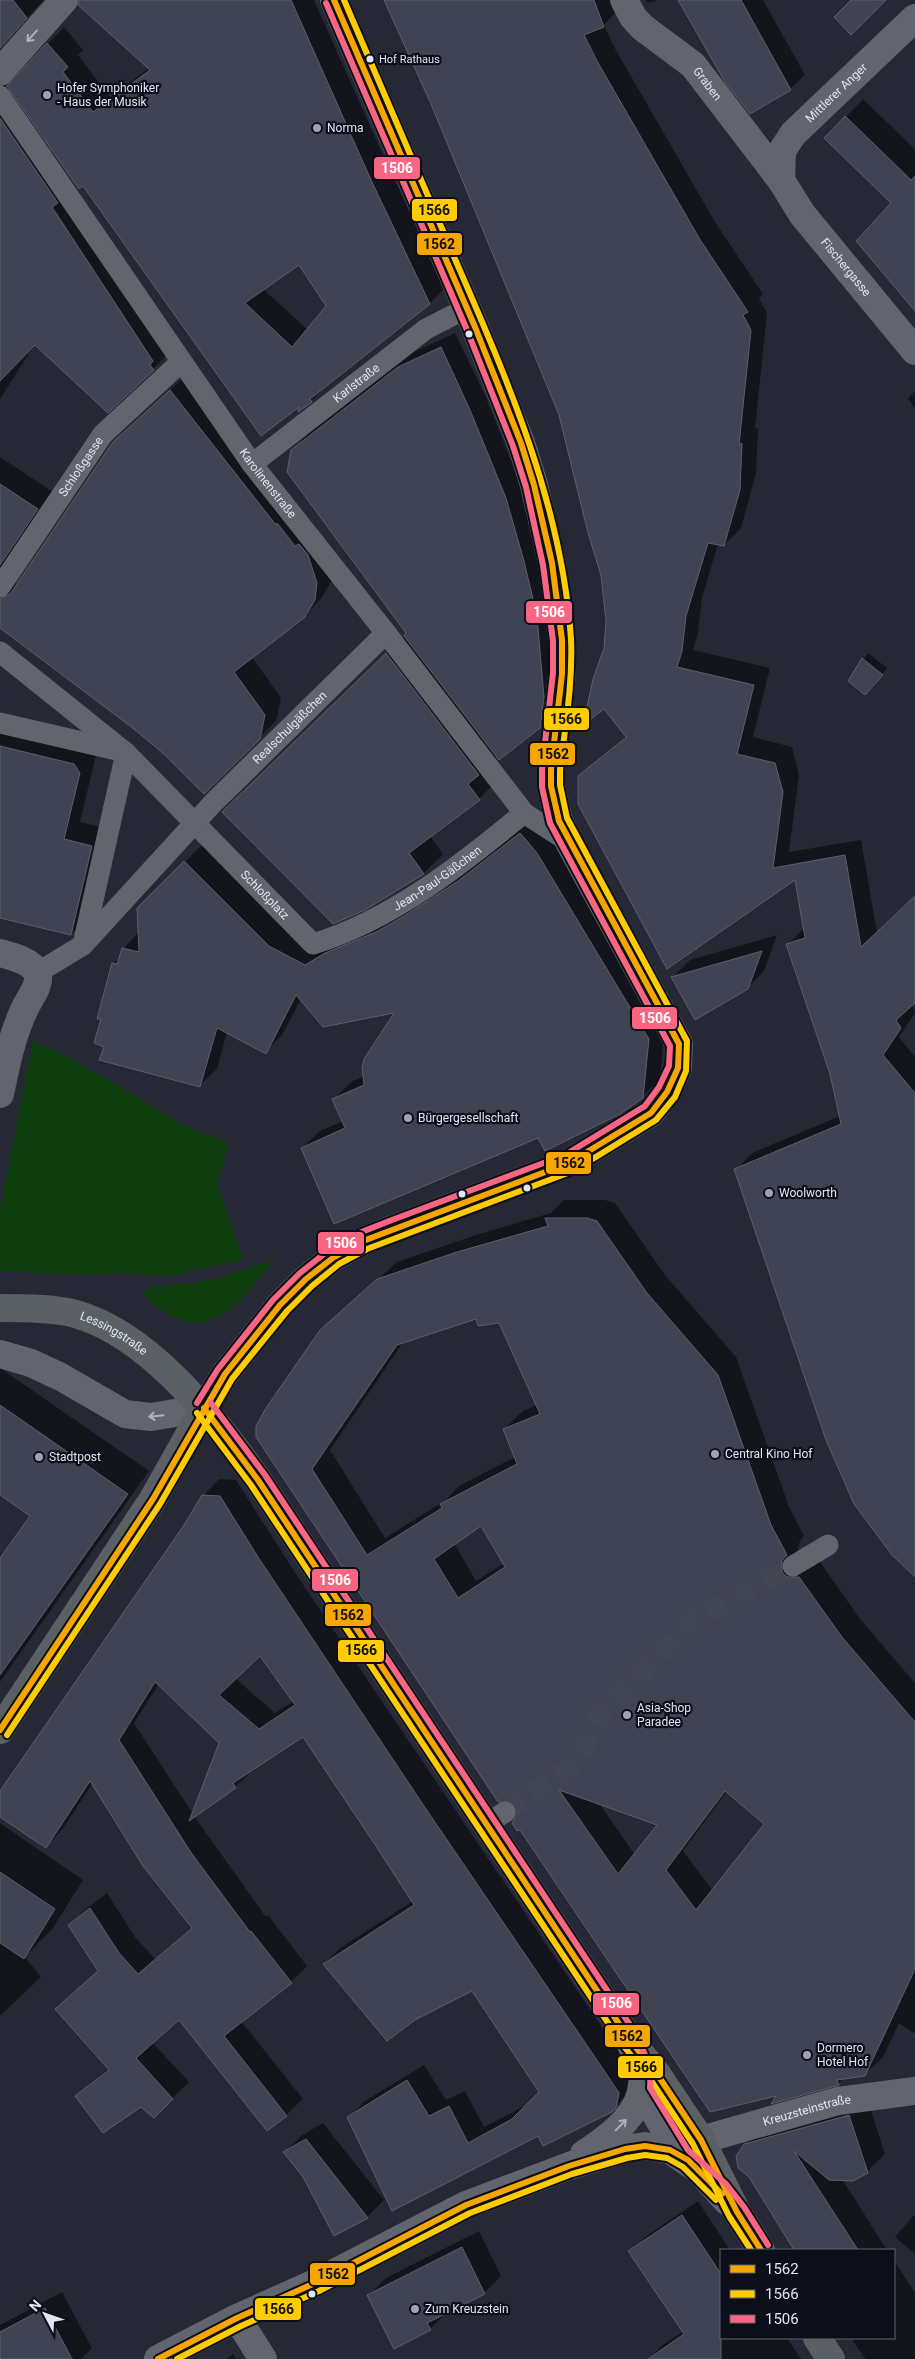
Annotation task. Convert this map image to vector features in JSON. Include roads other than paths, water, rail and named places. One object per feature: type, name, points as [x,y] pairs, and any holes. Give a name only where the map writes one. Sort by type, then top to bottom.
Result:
[{"type":"main road","name":"Lessingstraße","points":[[0,1308],[36,1308],[70,1313],[117,1333],[148,1354],[204,1408],[258,1480],[495,1818],[629,2039],[657,2074],[691,2148],[737,2212],[760,2249]]},
{"type":"main road","points":[[0,1730],[153,1498],[204,1408]]},
{"type":"main road","points":[[818,2339],[831,2359]]},
{"type":"street","points":[[0,72],[64,0]]},
{"type":"street","points":[[0,1354],[31,1363],[54,1373],[125,1414],[151,1417],[204,1408],[225,1374],[280,1305],[306,1279],[334,1257],[363,1241],[395,1228],[569,1162],[651,1113],[667,1092],[678,1068],[679,1044],[569,842],[559,820],[554,802],[551,769],[562,674],[562,640],[544,523],[524,452],[467,308],[334,0]]},
{"type":"street","name":"Graben","points":[[624,0],[633,17],[642,27],[693,65],[780,180]]},
{"type":"street","name":"Mittlerer Anger","points":[[780,180],[782,151],[793,134],[915,18]]},
{"type":"street","name":"Karolinenstraße","points":[[0,96],[252,464],[386,633],[524,813],[569,842]]},
{"type":"street","name":"Fischergasse","points":[[780,180],[802,214],[915,351]]},
{"type":"street","name":"Karlstraße","points":[[252,464],[426,329],[467,308]]},
{"type":"street","name":"Schloßgasse","points":[[0,587],[103,434],[181,362]]},
{"type":"street","name":"Realschulgäßchen","points":[[195,823],[386,633]]},
{"type":"street","name":"Schloßplatz","points":[[0,652],[126,753],[313,944],[344,934]]},
{"type":"street","points":[[0,723],[126,753],[83,945]]},
{"type":"street","name":"Jean-Paul-Gäßchen","points":[[344,934],[436,882],[524,813]]},
{"type":"street","points":[[37,973],[83,945],[195,823]]},
{"type":"street","points":[[0,953],[22,961],[37,973],[37,984],[24,1010],[11,1046],[0,1094]]},
{"type":"street","points":[[793,1566],[828,1545]]},
{"type":"street","points":[[569,2166],[622,2124],[632,2112],[641,2090],[642,2072],[629,2039]]},
{"type":"street","points":[[641,2090],[691,2148]]},
{"type":"street","name":"Kreuzsteinstraße","points":[[691,2148],[838,2101],[915,2091]]},
{"type":"street","points":[[158,2359],[237,2318],[315,2283],[466,2206],[569,2166],[625,2149],[646,2146],[691,2148]]},
{"type":"street","points":[[237,2318],[263,2359]]},
{"type":"tunnel","points":[[505,1812],[570,1767],[583,1750],[596,1720],[690,1622],[793,1566]]},
{"type":"place","name":"Hof Rathaus","points":[[370,59]]},
{"type":"place","name":"Hofer Symphoniker - Haus der Musik","points":[[47,95]]},
{"type":"place","name":"Norma","points":[[317,128]]},
{"type":"place","name":"Bürgergesellschaft","points":[[408,1118]]},
{"type":"place","name":"Woolworth","points":[[769,1193]]},
{"type":"place","name":"Central Kino Hof","points":[[715,1454]]},
{"type":"place","name":"Stadtpost","points":[[39,1457]]},
{"type":"place","name":"Asia-Shop Paradee","points":[[627,1715]]},
{"type":"place","name":"Dormero Hotel Hof","points":[[807,2055]]},
{"type":"place","name":"Zum Kreuzstein","points":[[415,2309]]}]
